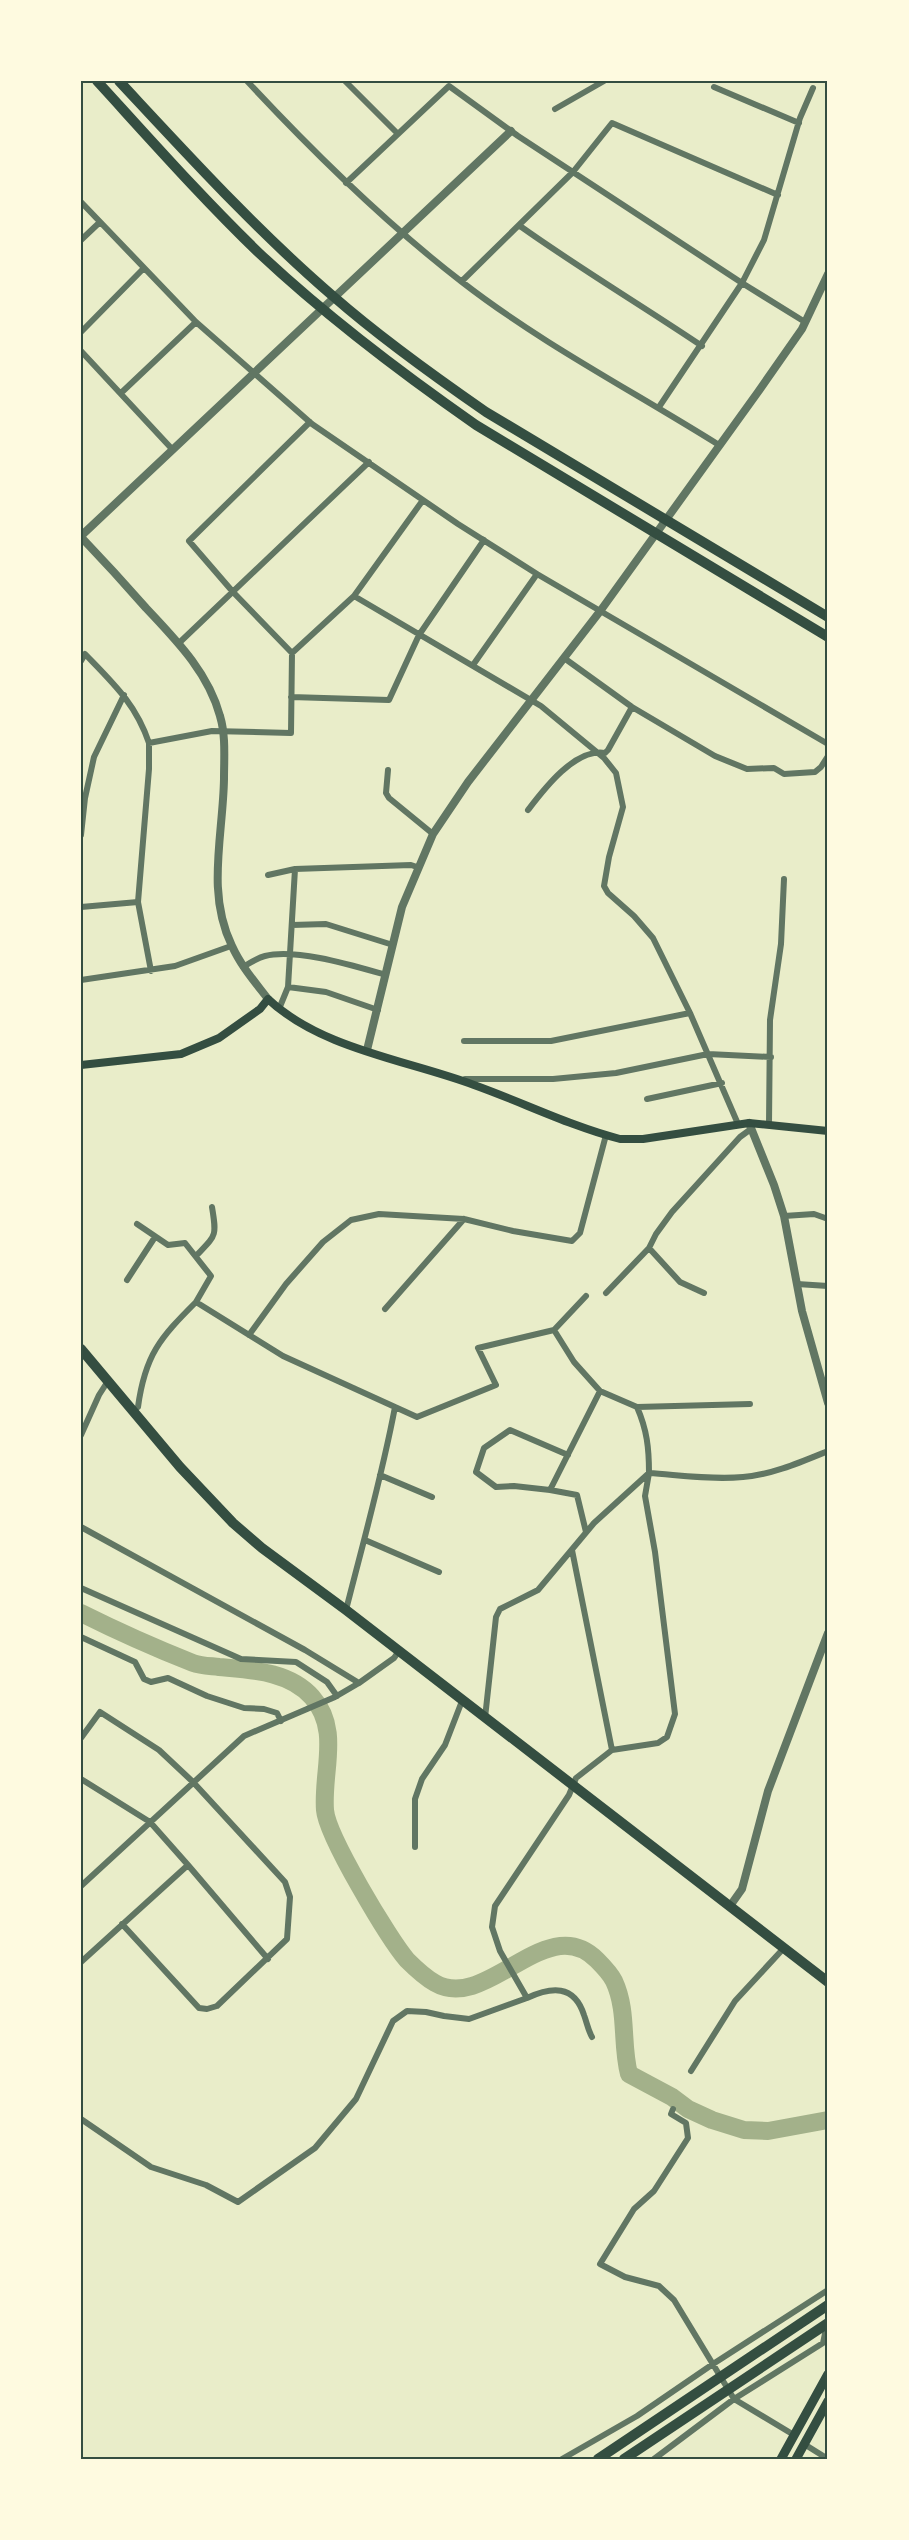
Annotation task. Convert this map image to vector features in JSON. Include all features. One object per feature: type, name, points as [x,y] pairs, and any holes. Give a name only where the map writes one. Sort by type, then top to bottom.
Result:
[{"type":"highway","points":[[97,81],[235,229],[322,309],[425,390],[476,425],[828,637]]},
{"type":"highway","points":[[119,81],[217,186],[334,298],[438,378],[486,412],[828,617]]},
{"type":"highway","points":[[81,1348],[180,1467],[232,1523],[828,1982]]},
{"type":"highway","points":[[598,2459],[828,2305]]},
{"type":"highway","points":[[624,2459],[828,2322]]},
{"type":"main road","points":[[81,1065],[181,1054],[219,1038],[260,1009],[268,999],[279,1009],[347,1045],[458,1079],[606,1135],[635,1140],[738,1124],[750,1126],[769,1124],[828,1131]]},
{"type":"main road","points":[[781,2459],[828,2374]]},
{"type":"main road","points":[[796,2459],[828,2401]]},
{"type":"street","points":[[247,81],[346,183],[462,282],[563,351],[719,445]]},
{"type":"street","points":[[345,81],[398,134]]},
{"type":"street","points":[[443,81],[511,131],[805,322]]},
{"type":"street","points":[[555,109],[604,81]]},
{"type":"street","points":[[346,183],[449,86]]},
{"type":"street","points":[[714,87],[799,123]]},
{"type":"street","points":[[659,407],[702,346],[742,283],[764,240],[799,123],[813,88]]},
{"type":"street","points":[[462,282],[573,172],[612,123],[778,195]]},
{"type":"street","points":[[268,999],[243,967],[224,928],[217,890],[224,785],[224,732],[210,689],[197,665],[179,643],[81,537],[511,131]]},
{"type":"street","points":[[81,202],[196,321],[310,422],[423,500],[537,574],[828,744]]},
{"type":"street","points":[[81,240],[100,222]]},
{"type":"street","points":[[520,226],[587,273],[646,308],[702,346]]},
{"type":"street","points":[[81,332],[144,268]]},
{"type":"street","points":[[367,1050],[402,907],[417,867],[433,834],[468,782],[601,610],[654,533],[758,392],[805,322],[828,274]]},
{"type":"street","points":[[121,393],[196,321]]},
{"type":"street","points":[[81,351],[172,449]]},
{"type":"street","points":[[149,743],[212,731],[291,733],[292,653],[233,592],[189,541],[310,422]]},
{"type":"street","points":[[179,643],[369,462]]},
{"type":"street","points":[[292,653],[354,596],[423,500]]},
{"type":"street","points":[[291,697],[389,700],[419,635],[484,540]]},
{"type":"street","points":[[473,664],[537,574]]},
{"type":"street","points":[[354,596],[473,664],[532,701],[598,752],[616,773],[623,807],[609,857],[604,886],[608,893],[634,916],[653,938],[722,1083],[738,1124]]},
{"type":"street","points":[[81,661],[85,654],[124,695],[134,708],[149,743],[138,902],[151,971]]},
{"type":"street","points":[[564,658],[632,706],[715,756],[747,769],[774,768],[784,774],[815,772],[828,756]]},
{"type":"street","points":[[81,835],[85,798],[94,757],[124,695]]},
{"type":"street","points":[[528,810],[569,766],[585,756],[598,752],[605,753],[608,750],[632,706]]},
{"type":"street","points":[[388,770],[386,793],[389,798],[433,834]]},
{"type":"street","points":[[268,875],[295,869],[399,865],[417,867]]},
{"type":"street","points":[[279,1009],[288,987],[295,869]]},
{"type":"street","points":[[769,1124],[770,1020],[781,944],[784,879]]},
{"type":"street","points":[[81,907],[138,902]]},
{"type":"street","points":[[292,925],[326,924],[393,945]]},
{"type":"street","points":[[81,980],[151,971],[195,960],[231,946]]},
{"type":"street","points":[[243,967],[266,956],[290,956],[320,958],[386,975]]},
{"type":"street","points":[[288,987],[326,992],[378,1010]]},
{"type":"street","points":[[464,1041],[551,1041],[690,1013]]},
{"type":"street","points":[[458,1079],[553,1079],[616,1073],[708,1054],[771,1057]]},
{"type":"street","points":[[647,1099],[722,1083]]},
{"type":"street","points":[[606,1293],[649,1248],[672,1212],[750,1126],[784,1215],[807,1331],[828,1403]]},
{"type":"street","points":[[249,1335],[286,1284],[323,1242],[351,1220],[379,1214],[464,1219],[513,1231],[573,1241],[580,1233],[606,1135]]},
{"type":"street","points":[[196,1256],[214,1236],[216,1227],[212,1207]]},
{"type":"street","points":[[784,1215],[814,1214],[828,1219]]},
{"type":"street","points":[[385,1309],[464,1219]]},
{"type":"street","points":[[133,1411],[138,1407],[151,1354],[161,1338],[196,1302],[211,1276],[185,1243],[168,1245],[137,1224]]},
{"type":"street","points":[[127,1280],[155,1237]]},
{"type":"street","points":[[649,1248],[680,1282],[704,1293]]},
{"type":"street","points":[[797,1284],[828,1286]]},
{"type":"street","points":[[196,1302],[283,1356],[417,1417],[496,1385],[478,1348],[554,1329],[586,1296]]},
{"type":"street","points":[[554,1329],[574,1362],[600,1390],[637,1407],[750,1404]]},
{"type":"street","points":[[81,1435],[108,1381]]},
{"type":"street","points":[[550,1490],[600,1390]]},
{"type":"street","points":[[346,1610],[365,1540],[395,1407]]},
{"type":"street","points":[[526,1998],[500,1951],[492,1927],[495,1906],[574,1787],[576,1778],[612,1750],[658,1743],[667,1737],[675,1714],[645,1496],[649,1473],[649,1446],[646,1427],[637,1407]]},
{"type":"street","points":[[568,1455],[510,1430],[484,1448],[476,1472],[496,1487],[514,1486],[577,1495],[586,1532]]},
{"type":"street","points":[[485,1718],[496,1617],[500,1609],[538,1590],[586,1532],[649,1473],[720,1478],[745,1477],[798,1463],[828,1451]]},
{"type":"street","points":[[380,1474],[432,1497]]},
{"type":"street","points":[[81,1527],[305,1650],[359,1683]]},
{"type":"street","points":[[365,1540],[439,1572]]},
{"type":"street","points":[[572,1550],[612,1750]]},
{"type":"street","points":[[81,1588],[241,1659],[296,1662],[327,1682],[336,1697]]},
{"type":"street","points":[[730,1906],[742,1889],[768,1791],[828,1632]]},
{"type":"street","points":[[81,1637],[135,1662],[144,1679],[151,1682],[168,1678],[207,1696],[244,1708],[264,1709],[278,1713],[283,1720]]},
{"type":"street","points":[[81,1886],[244,1736],[336,1697],[394,1658],[399,1651]]},
{"type":"street","points":[[415,1847],[416,1799],[422,1779],[445,1745],[462,1701]]},
{"type":"street","points":[[81,1738],[100,1712],[159,1750],[193,1782],[285,1882],[290,1897],[287,1939],[217,2006],[199,2008],[122,1924]]},
{"type":"street","points":[[81,1779],[150,1822],[268,1959]]},
{"type":"street","points":[[82,1958],[188,1865]]},
{"type":"street","points":[[691,2071],[735,2001],[783,1949]]},
{"type":"street","points":[[81,2119],[151,2167],[206,2185],[238,2202],[315,2148],[356,2099],[393,2021],[407,2011],[469,2019],[545,1989],[560,1990],[575,1998],[584,2013],[592,2037]]},
{"type":"street","points":[[673,2109],[671,2115],[686,2123],[688,2138],[654,2191],[634,2210],[600,2264],[625,2277],[659,2286],[674,2300],[734,2399],[794,2435]]},
{"type":"street","points":[[562,2459],[637,2416],[828,2290]]},
{"type":"street","points":[[654,2459],[734,2399],[823,2343],[828,2322]]},
{"type":"street","points":[[804,2444],[824,2458],[828,2449]]},
{"type":"waterway","points":[[81,1613],[193,1663],[269,1673],[303,1688],[312,1697],[321,1710],[328,1737],[325,1795],[328,1823],[360,1887],[398,1949],[407,1960],[432,1981],[455,1989],[475,1985],[537,1953],[558,1946],[578,1948],[597,1960],[614,1981],[623,2016],[629,2074],[672,2097],[688,2109],[712,2120],[744,2130],[768,2131],[828,2120]]}]
